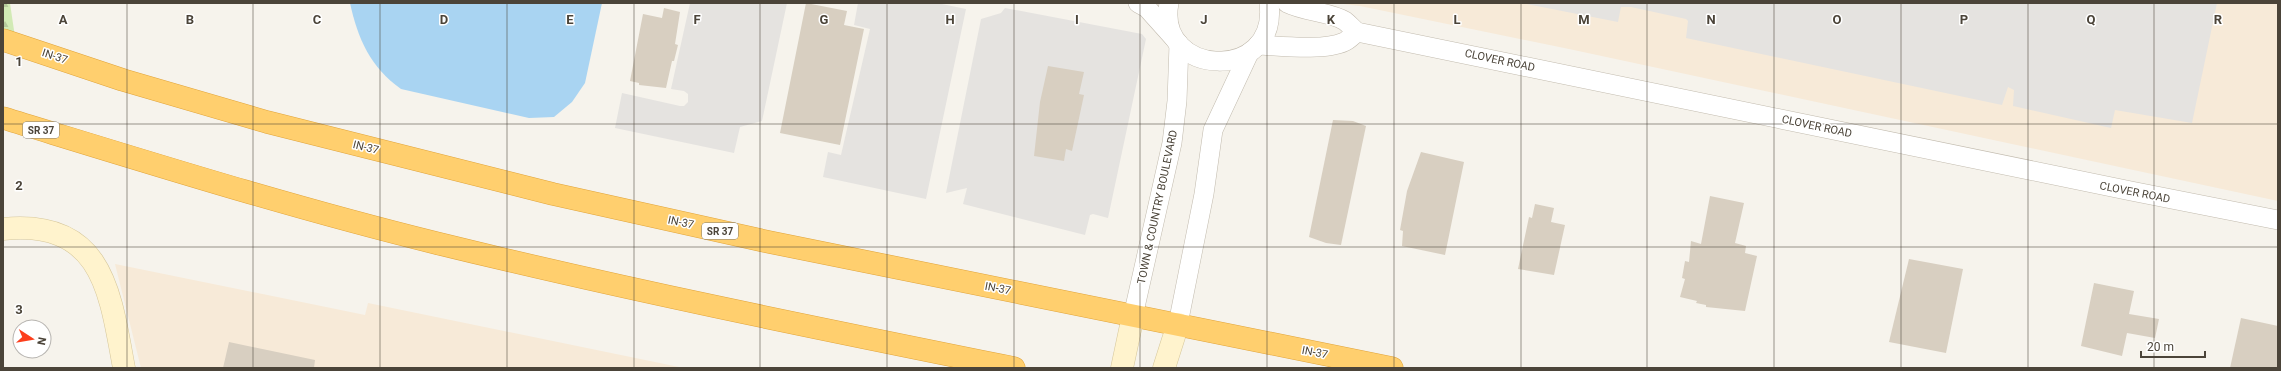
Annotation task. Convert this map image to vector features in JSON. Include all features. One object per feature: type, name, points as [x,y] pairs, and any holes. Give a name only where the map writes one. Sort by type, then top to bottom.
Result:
[{"type":"highway","name":"IN-37","points":[[3,40],[58,57],[123,80],[267,122],[553,194],[769,242],[1392,368]]},
{"type":"highway","name":"SR 37","points":[[3,118],[246,193],[434,242],[635,289],[1014,368]]},
{"type":"street","points":[[1138,3],[1147,8],[1177,42],[1190,54],[1204,61],[1220,63],[1235,60],[1253,49],[1331,45],[1345,42],[1357,32]]},
{"type":"street","points":[[1169,3],[1169,24],[1177,42]]},
{"type":"street","points":[[1164,368],[1178,324],[1204,194],[1213,130],[1253,49],[1269,24],[1269,3]]},
{"type":"street","name":"CLOVER ROAD","points":[[1287,3],[1307,11],[1335,17],[1345,21],[1357,32],[2278,220]]},
{"type":"street","name":"TOWN & COUNTRY BOULEVARD","points":[[1122,368],[1172,143],[1177,102],[1177,42]]},
{"type":"street","points":[[9,229],[50,231],[69,240],[92,259],[107,287],[124,368]]},
{"type":"shaded area","points":[[690,3],[787,3],[762,121],[740,127],[734,153],[615,128],[622,93],[680,106],[684,106],[688,102],[688,94],[684,91],[671,89]]},
{"type":"shaded area","points":[[858,3],[937,3],[966,9],[926,199],[823,177],[828,152],[841,155],[870,29],[854,25]]},
{"type":"shaded area","points":[[1335,3],[2278,3],[2278,201],[1569,49],[1360,6]]},
{"type":"shaded area","points":[[1521,3],[2217,3],[2192,123],[2115,110],[2111,128],[2013,106],[2014,90],[2008,87],[2002,105],[1686,38],[1688,21],[1686,19],[1631,7],[1621,7],[1618,22]]},
{"type":"shaded area","points":[[1005,8],[1142,34],[1146,39],[1108,218],[1093,214],[1090,215],[1085,235],[963,204],[967,188],[946,193],[981,19],[1001,13]]},
{"type":"shaded area","points":[[115,264],[365,315],[368,303],[684,368],[141,368]]},
{"type":"green space","points":[[3,3],[10,3],[16,44],[3,40]]},
{"type":"water","points":[[350,3],[602,3],[585,83],[572,102],[554,117],[529,118],[401,89],[373,62],[361,40]]},
{"type":"building","points":[[806,3],[847,11],[844,25],[864,29],[840,145],[780,133]]},
{"type":"building","points":[[664,8],[680,12],[675,44],[678,45],[674,61],[672,61],[666,88],[639,85],[639,83],[630,81],[643,14],[662,18]]},
{"type":"building","points":[[1048,66],[1084,72],[1079,94],[1084,95],[1072,151],[1066,149],[1064,161],[1034,156],[1040,102]]},
{"type":"building","points":[[1333,120],[1353,121],[1366,126],[1341,245],[1326,243],[1309,237]]},
{"type":"building","points":[[1421,152],[1464,162],[1445,255],[1402,246],[1403,231],[1400,230],[1407,191]]},
{"type":"building","points":[[1710,196],[1744,203],[1735,243],[1746,246],[1745,253],[1757,256],[1745,311],[1706,307],[1706,305],[1696,303],[1697,301],[1680,297],[1685,279],[1682,278],[1685,261],[1689,262],[1691,241],[1701,244]]},
{"type":"building","points":[[1535,204],[1554,208],[1551,222],[1565,225],[1554,275],[1518,269],[1529,217],[1532,218]]},
{"type":"building","points":[[1909,259],[1963,269],[1946,353],[1889,342]]},
{"type":"building","points":[[2094,283],[2134,291],[2129,314],[2159,319],[2155,338],[2127,333],[2122,356],[2081,346]]},
{"type":"building","points":[[2241,318],[2278,326],[2278,368],[2230,368]]},
{"type":"building","points":[[229,342],[315,360],[314,368],[223,368]]}]
